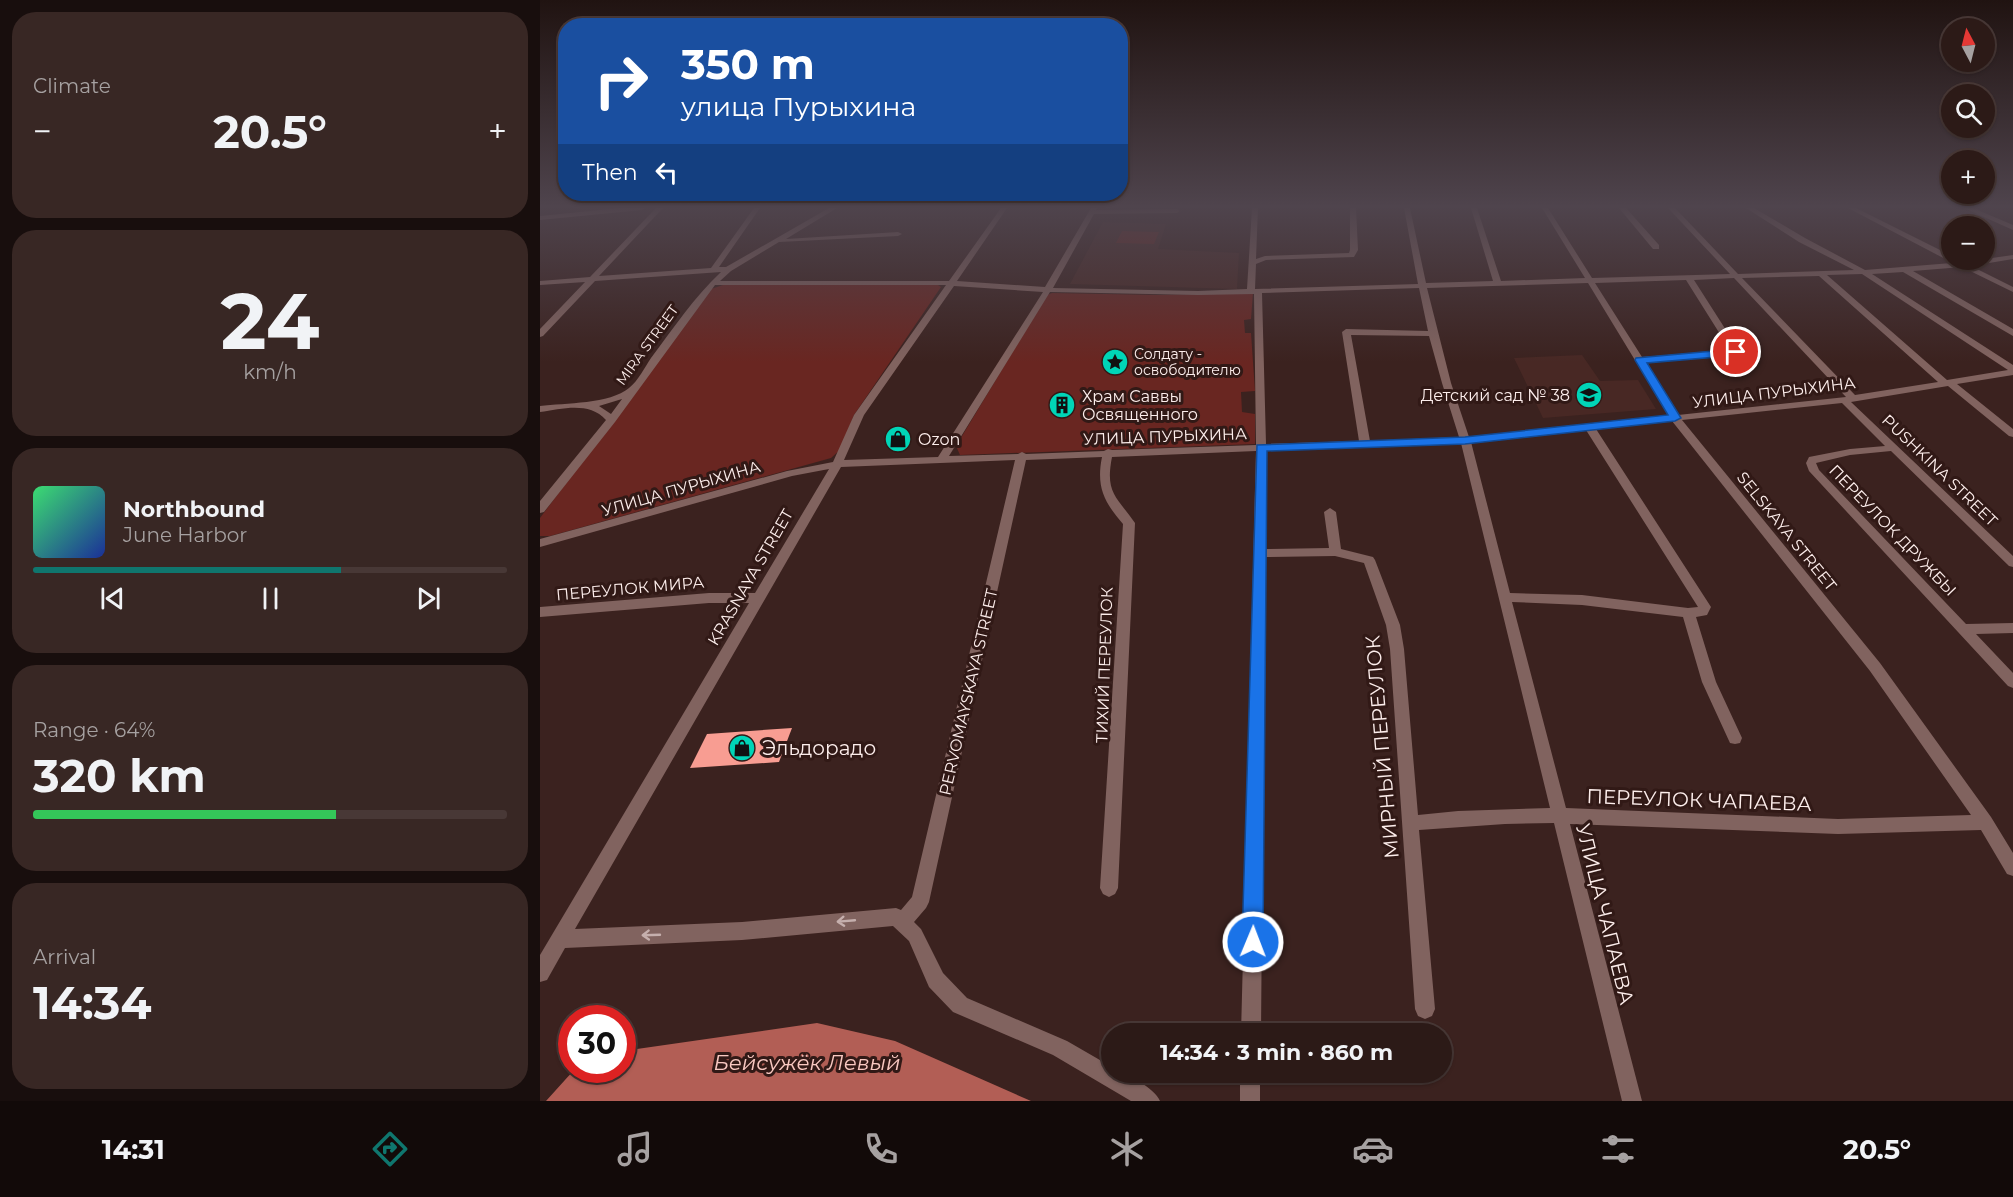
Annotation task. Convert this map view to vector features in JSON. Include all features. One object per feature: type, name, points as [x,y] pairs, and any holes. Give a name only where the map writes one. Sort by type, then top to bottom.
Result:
[{"type":"street","points":[[540,334],[612,259]]},
{"type":"street","points":[[713,271],[721,259]]},
{"type":"street","name":"MIRA STREET","points":[[540,508],[633,390],[707,289],[728,269],[746,259]]},
{"type":"street","name":"KRASNAYA STREET","points":[[540,973],[837,464],[858,415],[966,259]]},
{"type":"street","points":[[944,459],[1065,259]]},
{"type":"street","points":[[1252,259],[1251,290],[1258,292]]},
{"type":"street","points":[[1252,263],[1261,259]]},
{"type":"street","name":"УЛИЦА ЧАПАЕВА","points":[[1417,259],[1434,334],[1465,441],[1632,1101]]},
{"type":"street","points":[[1490,259],[1498,285]]},
{"type":"street","name":"SELSKAYA STREET","points":[[1575,259],[1675,418],[1875,667],[1985,822],[2013,868]]},
{"type":"street","name":"PUSHKINA STREET","points":[[1722,259],[1894,448],[2013,563]]},
{"type":"street","points":[[1840,259],[1864,272],[2013,370]]},
{"type":"street","points":[[715,283],[949,283],[1048,290],[1258,292],[1864,272],[1941,266]]},
{"type":"street","points":[[540,284],[728,269]]},
{"type":"street","points":[[1904,269],[2013,333]]},
{"type":"street","points":[[1972,270],[2013,290]]},
{"type":"street","points":[[1820,273],[1946,382],[2013,434]]},
{"type":"street","points":[[1640,360],[1736,352],[1688,277]]},
{"type":"street","points":[[1251,1023],[1261,447],[1258,292]]},
{"type":"street","points":[[1365,444],[1346,332],[1434,334]]},
{"type":"street","name":"УЛИЦА ПУРЫХИНА","points":[[540,543],[791,473],[837,464],[1022,455],[1465,441],[1848,399],[2013,370]]},
{"type":"street","points":[[540,408],[591,405],[611,400],[633,390]]},
{"type":"street","points":[[591,405],[605,411],[610,420]]},
{"type":"street","points":[[1504,597],[1582,600],[1688,613],[1702,612],[1705,607],[1644,508],[1589,427]]},
{"type":"street","name":"ПЕРЕУЛОК ДРУЖБЫ","points":[[1894,448],[1824,456],[1813,459],[1810,463],[1814,471],[2013,682]]},
{"type":"street","name":"ТИХИЙ ПЕРЕУЛОК","points":[[1108,452],[1102,478],[1118,511],[1129,523],[1109,888]]},
{"type":"street","name":"PERVOMAYSKAYA STREET","points":[[902,922],[920,902],[1022,455]]},
{"type":"street","points":[[1259,553],[1335,552],[1330,512]]},
{"type":"street","name":"МИРНЫЙ ПЕРЕУЛОК","points":[[1335,552],[1369,560],[1393,625],[1425,1009]]},
{"type":"street","name":"ПЕРЕУЛОК МИРА","points":[[540,612],[709,597],[759,598]]},
{"type":"street","points":[[1688,613],[1709,682],[1735,738]]},
{"type":"street","points":[[1965,629],[2013,628]]},
{"type":"street","name":"ПЕРЕУЛОК ЧАПАЕВА","points":[[1410,823],[1469,816],[1560,815],[1790,825],[1908,827],[1985,822]]},
{"type":"street","points":[[560,939],[742,931],[896,917],[915,935],[936,980],[960,1005],[1060,1048],[1150,1101]]},
{"type":"street","points":[[1250,1101],[1251,1083]]},
{"type":"shaded area","points":[[1083,259],[1239,259],[1237,289],[1070,284]]},
{"type":"shaded area","points":[[726,284],[938,285],[941,287],[854,415],[840,450],[831,458],[550,536],[540,536],[540,518],[711,289]]},
{"type":"shaded area","points":[[1052,293],[1158,295],[1253,293],[1251,319],[1244,320],[1245,333],[1251,333],[1255,391],[1241,392],[1242,412],[1255,414],[1255,444],[960,455],[956,446],[1047,295]]},
{"type":"shaded area","name":"Детский сад № 38","points":[[1582,355],[1600,381],[1638,380],[1656,409],[1543,418],[1514,358]]},
{"type":"water","name":"Бейсужёк Левый","points":[[817,1023],[895,1041],[1031,1101],[546,1101],[562,1083],[636,1083],[636,1049]]},
{"type":"building","name":"Эльдорадо","points":[[792,728],[779,762],[690,768],[707,734]]},
{"type":"place","name":"Солдату - освободителю","points":[[1115,362]]},
{"type":"place","name":"Детский сад № 38","points":[[1589,395]]},
{"type":"place","name":"Храм Саввы Освященного","points":[[1062,405]]},
{"type":"place","name":"Ozon","points":[[898,439]]},
{"type":"place","name":"Эльдорадо","points":[[742,748]]},
{"type":"route","points":[[1253,942],[1261,447],[1465,441],[1675,418],[1640,360],[1736,352]]}]
